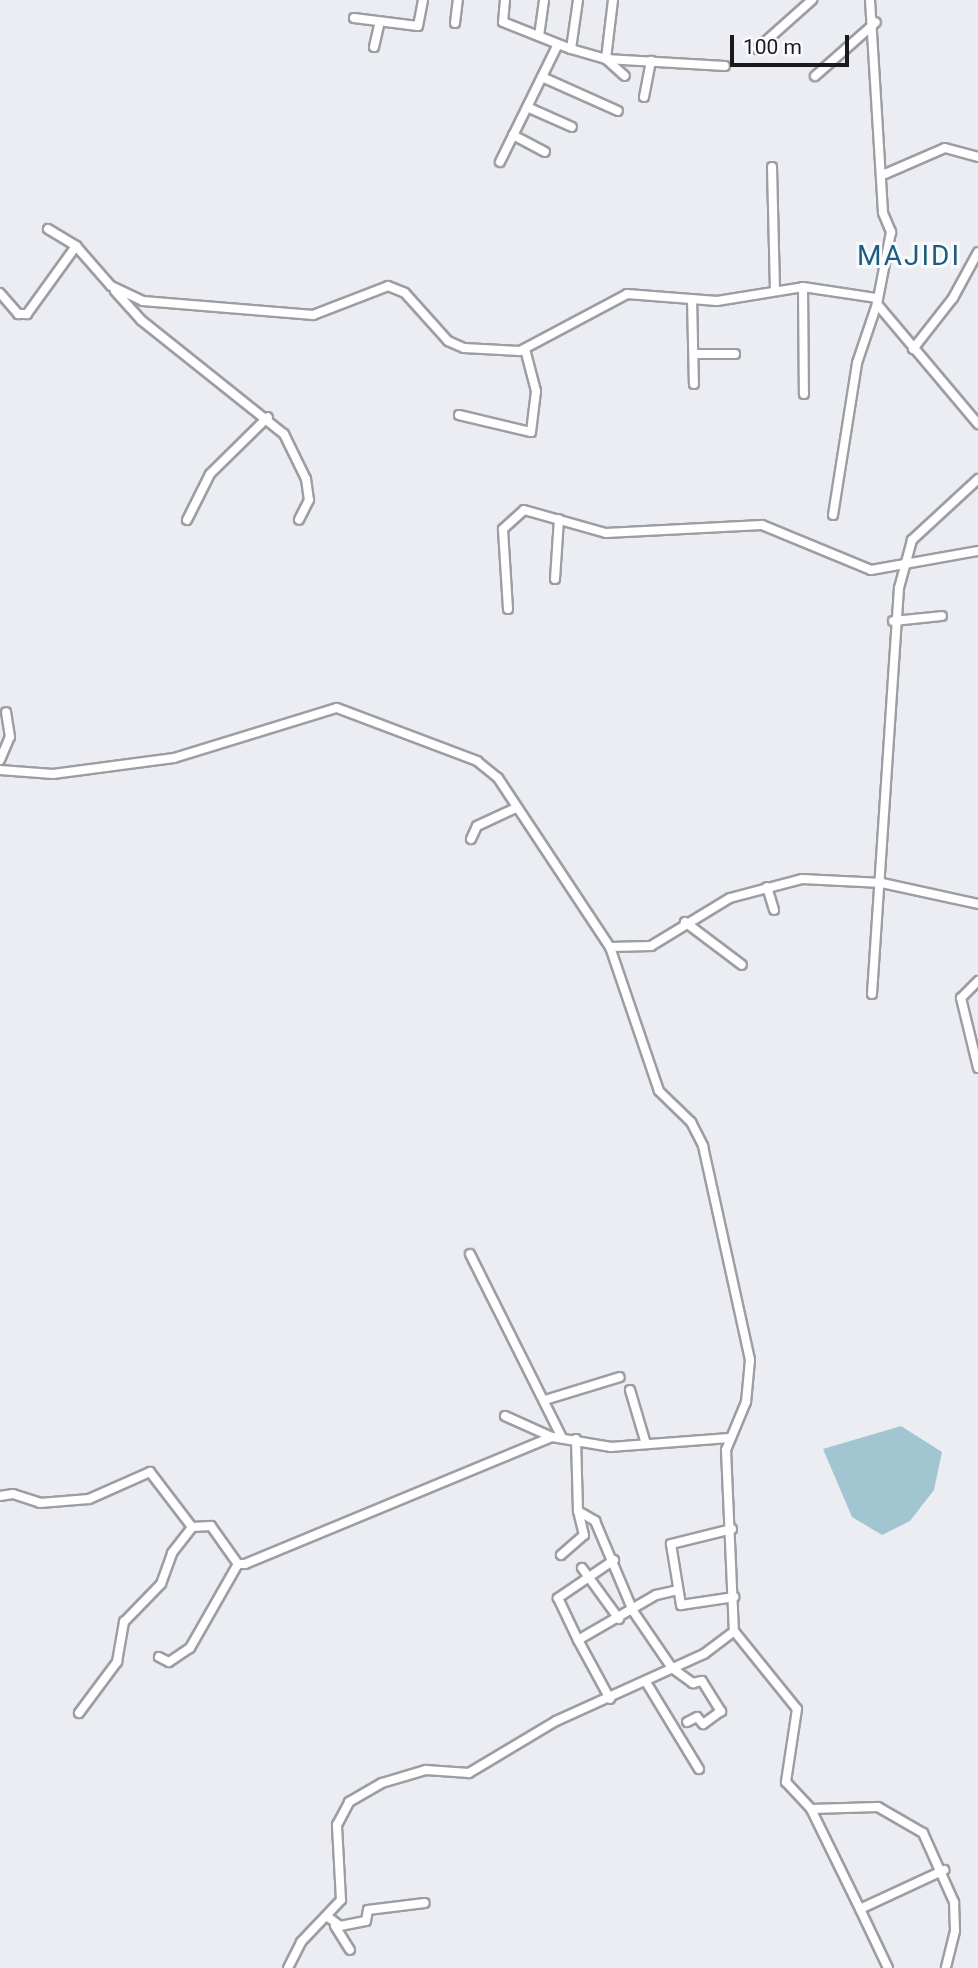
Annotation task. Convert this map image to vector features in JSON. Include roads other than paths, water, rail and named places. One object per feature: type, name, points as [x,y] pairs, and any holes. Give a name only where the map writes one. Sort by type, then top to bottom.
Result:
[{"type":"street","points":[[354,18],[418,26],[423,0]]},
{"type":"street","points":[[455,0],[455,23]]},
{"type":"street","points":[[505,0],[503,22],[571,49],[606,59],[725,66]]},
{"type":"street","points":[[539,36],[544,0]]},
{"type":"street","points":[[571,49],[578,0]]},
{"type":"street","points":[[606,59],[613,0]]},
{"type":"street","points":[[757,49],[812,0]]},
{"type":"street","points":[[833,515],[857,363],[877,301],[891,232],[883,213],[886,174],[876,22],[870,0]]},
{"type":"street","points":[[373,47],[380,22]]},
{"type":"street","points":[[815,76],[876,22]]},
{"type":"street","points":[[500,162],[558,44]]},
{"type":"street","points":[[606,59],[625,76]]},
{"type":"street","points":[[644,97],[651,61]]},
{"type":"street","points":[[542,77],[618,111]]},
{"type":"street","points":[[527,107],[572,127]]},
{"type":"street","points":[[513,135],[545,152]]},
{"type":"street","points":[[886,174],[935,150],[954,148],[978,157]]},
{"type":"street","points":[[772,167],[775,289]]},
{"type":"street","points":[[48,229],[76,246],[141,320],[268,417],[290,441],[306,479],[309,500],[299,520]]},
{"type":"street","points":[[0,293],[18,314],[27,314],[76,246]]},
{"type":"street","points":[[913,349],[953,298],[978,252]]},
{"type":"street","points":[[111,286],[150,303],[313,315],[388,286],[405,293],[454,345],[525,349],[614,297],[727,300],[775,289],[803,287],[877,301],[913,349],[978,424]]},
{"type":"street","points":[[803,287],[804,394]]},
{"type":"street","points":[[692,299],[696,354],[694,384]]},
{"type":"street","points":[[459,415],[531,432],[536,391],[525,349]]},
{"type":"street","points":[[696,354],[735,354]]},
{"type":"street","points":[[187,520],[210,474],[268,417]]},
{"type":"street","points":[[872,995],[882,883],[893,621],[903,568],[916,535],[978,479]]},
{"type":"street","points":[[508,609],[505,523],[524,510],[621,534],[722,523],[762,526],[871,570],[903,568],[978,551]]},
{"type":"street","points":[[555,579],[559,519]]},
{"type":"street","points":[[893,621],[942,616]]},
{"type":"street","points":[[0,770],[53,774],[174,758],[337,708],[482,764],[516,808],[610,947],[659,1091],[686,1116],[703,1146],[750,1360],[746,1402],[729,1438],[734,1631],[797,1709],[784,1770],[793,1795],[811,1809],[888,1968]]},
{"type":"street","points":[[2,753],[6,712]]},
{"type":"street","points":[[471,839],[477,826],[516,808]]},
{"type":"street","points":[[610,947],[651,946],[685,922],[767,887],[824,878],[882,883],[978,904]]},
{"type":"street","points":[[767,887],[774,909]]},
{"type":"street","points":[[685,922],[742,965]]},
{"type":"street","points":[[978,981],[961,998],[978,1068]]},
{"type":"street","points":[[470,1254],[545,1400],[557,1437]]},
{"type":"street","points":[[545,1400],[620,1377]]},
{"type":"street","points":[[630,1390],[646,1444]]},
{"type":"street","points":[[505,1416],[557,1437],[576,1439],[596,1446],[729,1438]]},
{"type":"street","points":[[159,1657],[169,1662],[190,1648],[238,1564],[557,1437]]},
{"type":"street","points":[[561,1555],[584,1535],[578,1511],[576,1439]]},
{"type":"street","points":[[0,1496],[13,1493],[40,1503],[89,1499],[149,1472],[192,1527]]},
{"type":"street","points":[[578,1511],[595,1521],[614,1560],[633,1611],[672,1668],[693,1683],[702,1681],[721,1712],[703,1724],[697,1717],[687,1722]]},
{"type":"street","points":[[79,1713],[117,1662],[124,1622],[161,1584],[172,1553],[192,1527],[211,1526],[238,1564]]},
{"type":"street","points":[[732,1530],[672,1541],[677,1590],[685,1605],[734,1597]]},
{"type":"street","points":[[610,1699],[558,1598],[614,1560]]},
{"type":"street","points":[[583,1568],[619,1619]]},
{"type":"street","points":[[579,1640],[677,1590]]},
{"type":"street","points":[[288,1968],[301,1942],[328,1917],[342,1891],[337,1825],[349,1802],[382,1783],[426,1770],[469,1773],[556,1721],[646,1682],[734,1631]]},
{"type":"street","points":[[646,1682],[699,1769]]},
{"type":"street","points":[[811,1809],[878,1807],[900,1815],[923,1833],[944,1870],[956,1917],[946,1968]]},
{"type":"street","points":[[860,1909],[944,1870]]},
{"type":"street","points":[[335,1926],[366,1921],[368,1910],[425,1903]]},
{"type":"street","points":[[328,1917],[350,1950]]},
{"type":"water","points":[[901,1426],[942,1452],[934,1490],[910,1521],[882,1535],[852,1517],[823,1449]]},
{"type":"district","name":"MAJIDI","points":[[909,256]]}]
